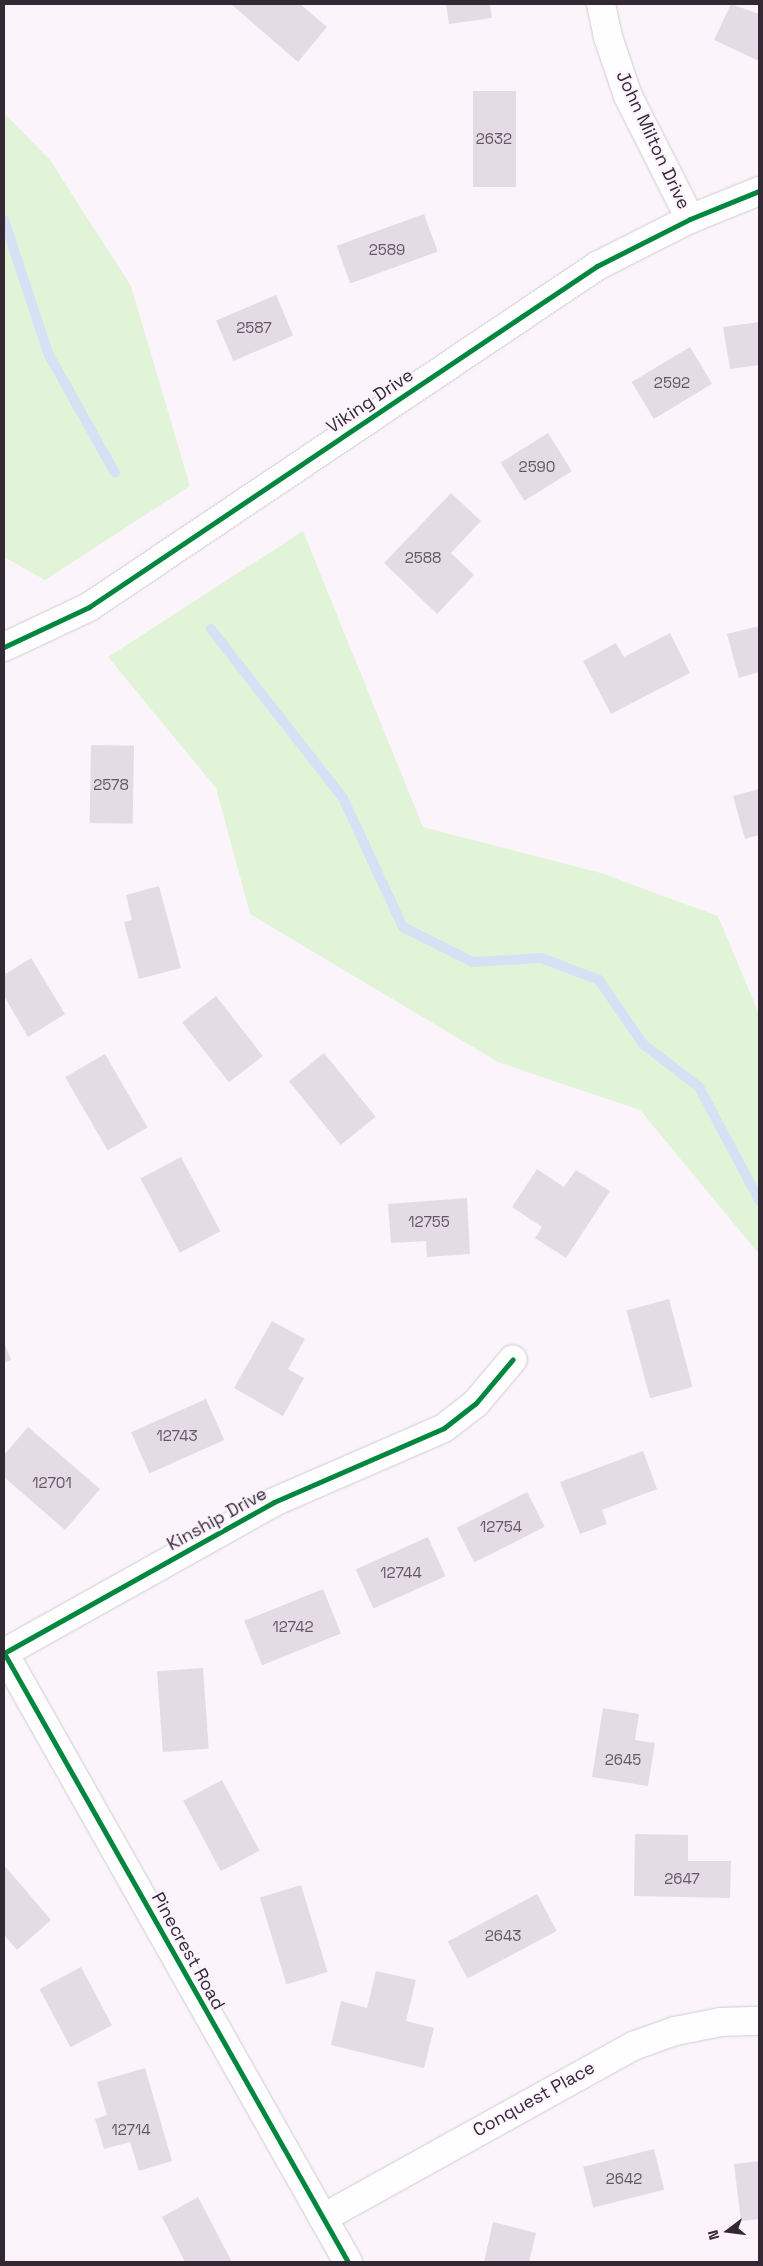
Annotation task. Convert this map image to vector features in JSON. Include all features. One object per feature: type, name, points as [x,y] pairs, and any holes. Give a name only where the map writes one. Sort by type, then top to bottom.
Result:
[{"type":"street","name":"John Milton Drive","points":[[601,4],[608,37],[628,96],[690,218]]},
{"type":"street","name":"Viking Drive","points":[[4,647],[89,607],[542,301],[597,266],[690,218],[759,190]]},
{"type":"street","name":"Kinship Drive","points":[[4,1654],[274,1502],[444,1428],[476,1403],[513,1359]]},
{"type":"street","name":"Pinecrest Road","points":[[4,1654],[348,2262]]},
{"type":"street","name":"Conquest Place","points":[[323,2218],[633,2046],[675,2031],[721,2022],[759,2021]]},
{"type":"green space","points":[[4,113],[50,160],[131,286],[190,486],[45,580],[4,557]]},
{"type":"green space","points":[[303,531],[423,827],[601,873],[718,916],[759,1014],[759,1254],[640,1110],[498,1062],[250,914],[216,788],[108,657]]},
{"type":"building","points":[[231,4],[300,4],[327,27],[298,62]]},
{"type":"building","points":[[446,4],[490,4],[492,18],[449,24]]},
{"type":"building","points":[[731,4],[759,14],[759,61],[714,40]]},
{"type":"building","points":[[473,91],[516,91],[516,187],[473,187]]},
{"type":"building","points":[[424,214],[438,252],[350,283],[337,246]]},
{"type":"building","points":[[276,295],[293,336],[233,361],[216,320]]},
{"type":"building","points":[[759,322],[759,365],[730,369],[723,327]]},
{"type":"building","points":[[690,347],[712,384],[654,419],[632,382]]},
{"type":"building","points":[[548,433],[572,471],[524,501],[501,463]]},
{"type":"building","points":[[451,493],[481,521],[451,553],[474,575],[437,614],[384,563]]},
{"type":"building","points":[[759,626],[759,672],[739,678],[727,634]]},
{"type":"building","points":[[670,633],[690,673],[611,714],[583,661],[616,643],[624,657]]},
{"type":"building","points":[[91,745],[134,746],[133,824],[90,823]]},
{"type":"building","points":[[759,789],[759,835],[745,839],[733,796]]},
{"type":"building","points":[[159,886],[181,968],[139,979],[124,922],[132,920],[126,895]]},
{"type":"building","points":[[31,958],[65,1014],[28,1037],[4,996],[4,975]]},
{"type":"building","points":[[216,996],[263,1056],[229,1082],[182,1022]]},
{"type":"building","points":[[324,1053],[376,1117],[341,1145],[289,1081]]},
{"type":"building","points":[[105,1054],[148,1128],[108,1151],[65,1077]]},
{"type":"building","points":[[181,1157],[220,1231],[180,1253],[140,1179]]},
{"type":"building","points":[[537,1169],[564,1187],[576,1170],[610,1191],[566,1258],[535,1238],[542,1227],[512,1207]]},
{"type":"building","points":[[467,1198],[470,1254],[427,1257],[426,1241],[391,1243],[388,1204]]},
{"type":"building","points":[[669,1299],[693,1387],[650,1398],[626,1310]]},
{"type":"building","points":[[272,1321],[305,1339],[288,1369],[304,1378],[283,1416],[234,1388]]},
{"type":"building","points":[[4,1342],[11,1360],[4,1363]]},
{"type":"building","points":[[206,1399],[224,1440],[149,1473],[131,1432]]},
{"type":"building","points":[[28,1427],[100,1489],[65,1530],[4,1477],[4,1455]]},
{"type":"building","points":[[643,1451],[657,1489],[602,1510],[607,1524],[580,1534],[560,1482]]},
{"type":"building","points":[[527,1492],[545,1527],[474,1563],[457,1528]]},
{"type":"building","points":[[428,1537],[445,1576],[373,1608],[356,1569]]},
{"type":"building","points":[[323,1589],[341,1634],[262,1665],[244,1621]]},
{"type":"building","points":[[203,1668],[209,1749],[163,1752],[157,1671]]},
{"type":"building","points":[[603,1708],[639,1714],[635,1740],[655,1743],[648,1786],[592,1777]]},
{"type":"building","points":[[222,1780],[260,1851],[221,1871],[183,1801]]},
{"type":"building","points":[[635,1834],[688,1835],[688,1861],[731,1861],[730,1898],[634,1896]]},
{"type":"building","points":[[4,1865],[51,1920],[17,1950],[4,1935]]},
{"type":"building","points":[[301,1885],[328,1972],[286,1985],[260,1898]]},
{"type":"building","points":[[537,1894],[557,1931],[468,1979],[448,1941]]},
{"type":"building","points":[[81,1967],[112,2025],[70,2047],[40,1989]]},
{"type":"building","points":[[376,1971],[416,1980],[406,2021],[434,2028],[424,2068],[331,2045],[341,2001],[367,2008]]},
{"type":"building","points":[[145,2068],[172,2161],[139,2171],[130,2142],[104,2149],[95,2119],[107,2115],[97,2082]]},
{"type":"building","points":[[654,2149],[664,2190],[593,2207],[583,2167]]},
{"type":"building","points":[[759,2161],[759,2219],[741,2221],[734,2164]]},
{"type":"building","points":[[198,2197],[232,2262],[185,2262],[162,2217]]},
{"type":"building","points":[[493,2222],[536,2233],[529,2262],[484,2262]]},
{"type":"waterway","points":[[4,220],[48,353],[115,473]]},
{"type":"waterway","points":[[211,629],[343,798],[403,927],[473,962],[541,958],[599,980],[643,1044],[699,1087],[759,1200]]},
{"type":"cycle path","points":[[4,647],[89,607],[597,266],[690,219],[759,191]]},
{"type":"cycle path","points":[[348,2262],[4,1653],[274,1502],[444,1428],[476,1403],[513,1359]]}]
